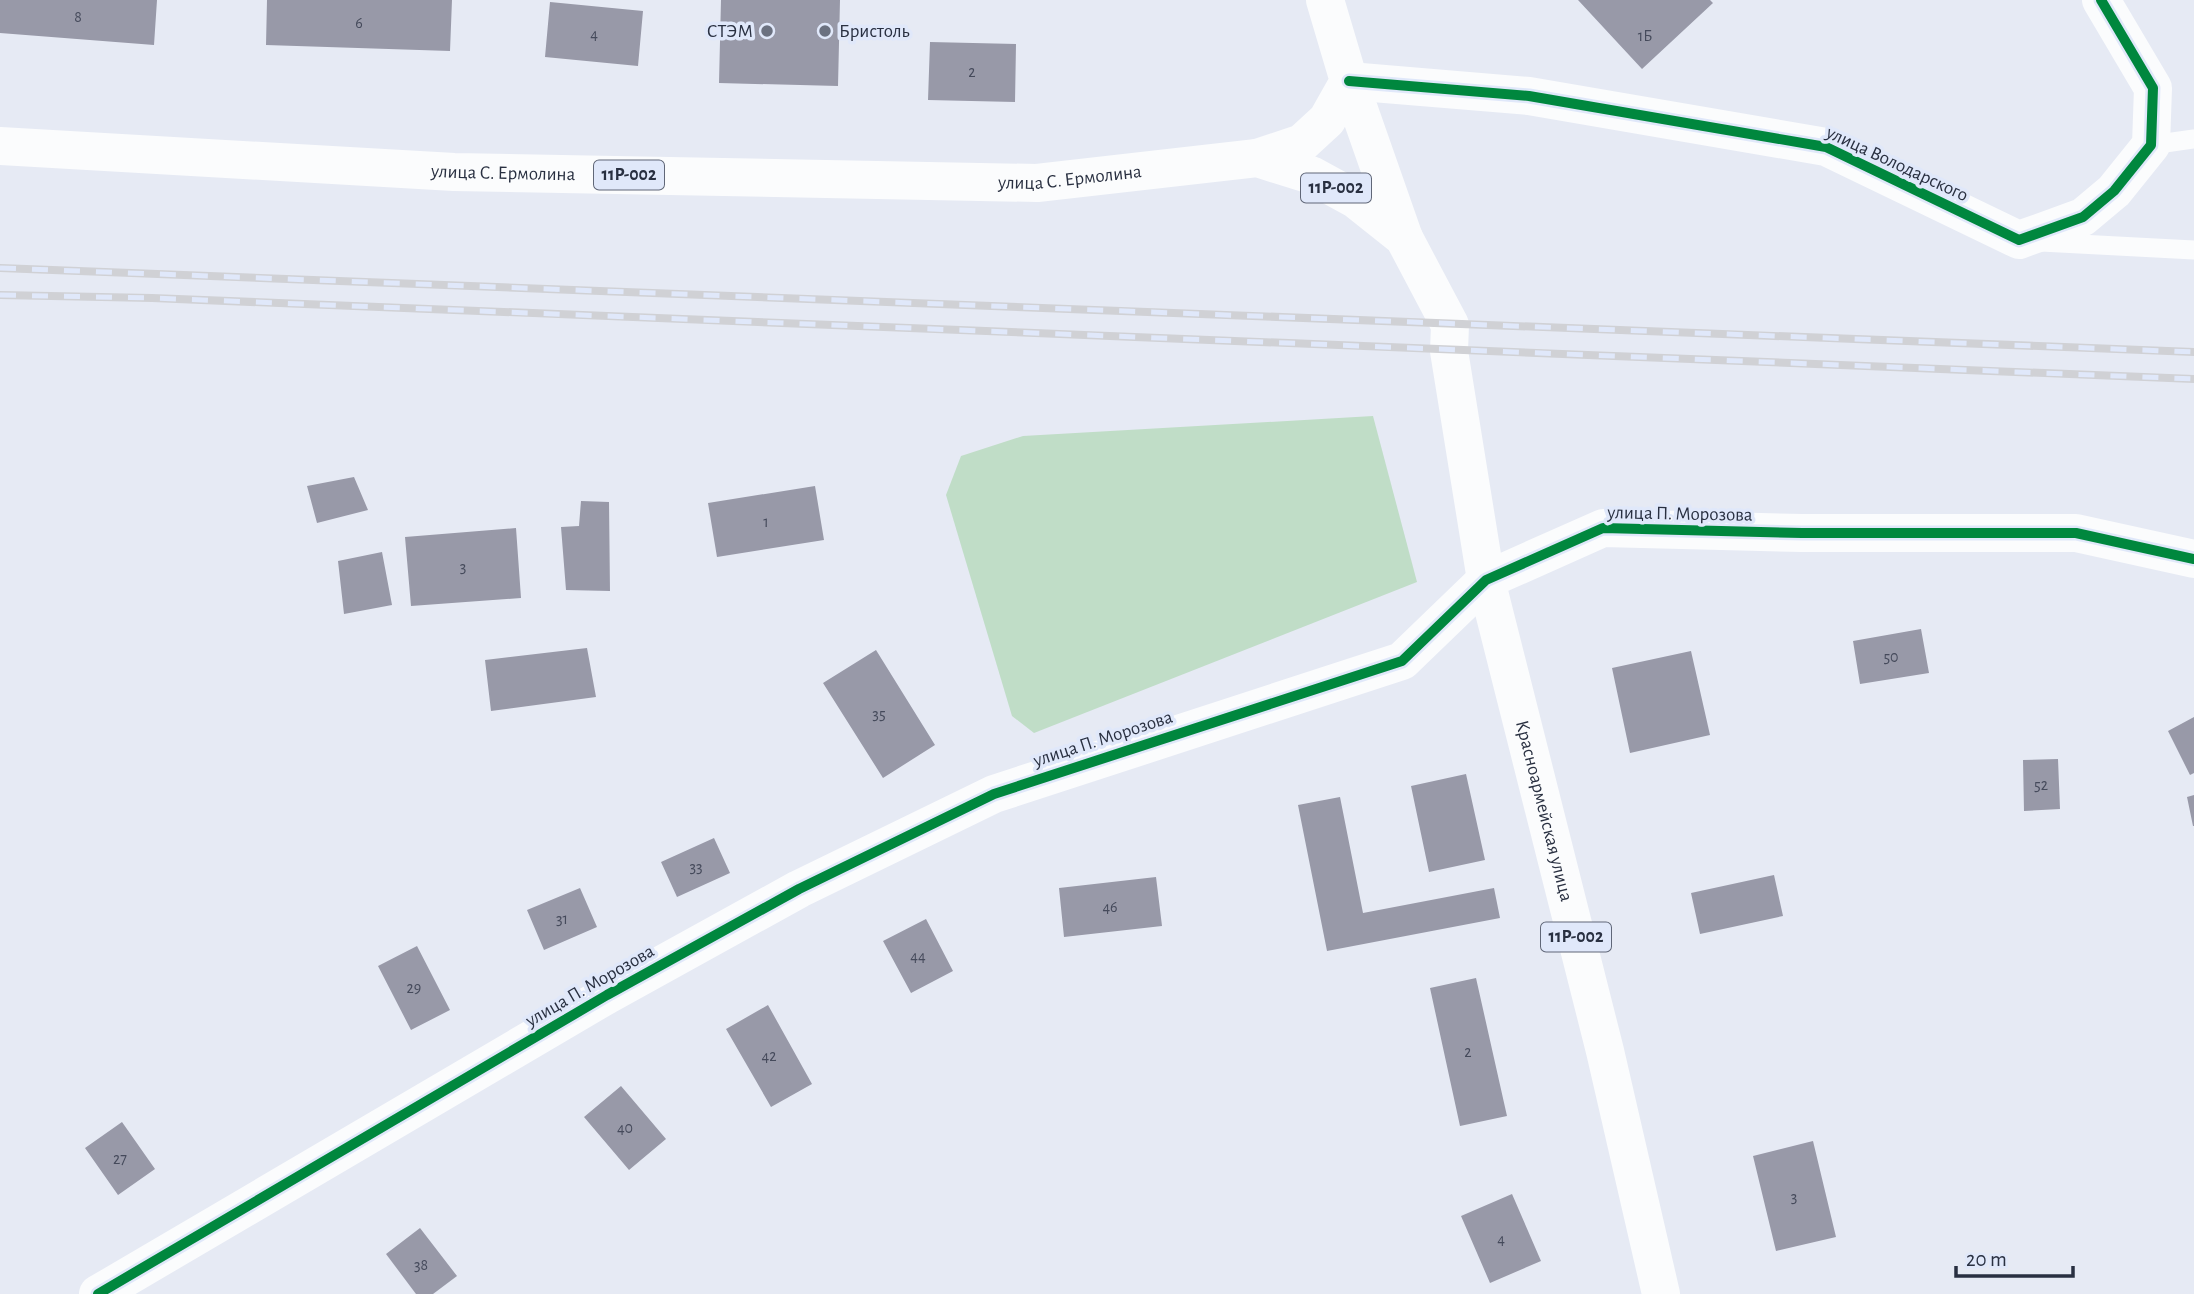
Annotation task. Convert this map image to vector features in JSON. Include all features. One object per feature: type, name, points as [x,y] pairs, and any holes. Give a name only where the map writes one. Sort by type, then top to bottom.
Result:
[{"type":"street","points":[[1325,0],[1349,81],[1404,238]]},
{"type":"street","points":[[2019,240],[2083,217],[2114,191],[2151,145],[2153,88],[2101,0]]},
{"type":"street","points":[[1257,158],[1301,143],[1328,120],[1349,81]]},
{"type":"street","name":"улица Володарского","points":[[1349,81],[1529,96],[1826,146],[2019,240]]},
{"type":"street","name":"улица С. Ермолина","points":[[0,146],[454,172],[1037,183],[1257,158]]},
{"type":"street","name":"11Р-002","points":[[1257,158],[1311,175],[1355,199],[1404,238]]},
{"type":"street","name":"Красноармейская улица","points":[[1404,238],[1450,325],[1449,351],[1486,580],[1605,1051],[1661,1294]]},
{"type":"street","name":"улица П. Морозова","points":[[98,1294],[607,995],[799,889],[993,793],[1402,660],[1486,580],[1603,528],[1802,533],[2076,533],[2194,559]]},
{"type":"lane","points":[[2151,145],[2194,139]]},
{"type":"lane","points":[[2019,240],[2194,250]]},
{"type":"green space","points":[[1373,416],[1417,582],[1034,733],[1012,716],[946,495],[961,456],[1023,436]]},
{"type":"building","points":[[0,0],[157,0],[154,45],[0,33]]},
{"type":"building","points":[[267,0],[452,0],[450,51],[266,45]]},
{"type":"building","points":[[721,0],[840,0],[838,86],[719,83]]},
{"type":"building","points":[[1578,0],[1710,0],[1713,3],[1642,69]]},
{"type":"building","points":[[550,2],[643,11],[638,66],[545,57]]},
{"type":"building","points":[[930,42],[1016,44],[1015,102],[928,100]]},
{"type":"building","points":[[354,477],[368,510],[317,523],[307,486]]},
{"type":"building","points":[[815,486],[824,540],[717,557],[708,503]]},
{"type":"building","points":[[581,501],[609,502],[610,591],[566,590],[561,527],[579,526]]},
{"type":"building","points":[[516,528],[521,598],[411,606],[405,537]]},
{"type":"building","points":[[382,552],[392,605],[344,614],[338,561]]},
{"type":"building","points":[[1921,629],[1929,673],[1860,684],[1853,641]]},
{"type":"building","points":[[587,648],[596,697],[491,711],[485,660]]},
{"type":"building","points":[[876,650],[935,745],[883,778],[823,683]]},
{"type":"building","points":[[1691,651],[1710,735],[1630,753],[1612,668]]},
{"type":"building","points":[[2194,717],[2194,773],[2190,775],[2168,731]]},
{"type":"building","points":[[2058,759],[2060,809],[2024,811],[2023,760]]},
{"type":"building","points":[[1466,774],[1485,860],[1429,872],[1411,786]]},
{"type":"building","points":[[2194,795],[2194,826],[2193,826],[2187,797]]},
{"type":"building","points":[[1340,797],[1363,913],[1494,888],[1500,918],[1327,951],[1298,805]]},
{"type":"building","points":[[714,838],[730,873],[677,897],[661,862]]},
{"type":"building","points":[[1774,875],[1783,916],[1700,934],[1691,893]]},
{"type":"building","points":[[1156,877],[1162,926],[1064,937],[1059,888]]},
{"type":"building","points":[[580,888],[597,927],[544,950],[527,910]]},
{"type":"building","points":[[926,919],[953,971],[911,993],[883,941]]},
{"type":"building","points":[[417,946],[450,1010],[411,1030],[378,966]]},
{"type":"building","points":[[1476,978],[1507,1116],[1460,1126],[1430,988]]},
{"type":"building","points":[[768,1005],[812,1084],[771,1107],[726,1029]]},
{"type":"building","points":[[621,1086],[666,1139],[629,1170],[584,1117]]},
{"type":"building","points":[[122,1122],[155,1169],[118,1195],[85,1148]]},
{"type":"building","points":[[1813,1141],[1836,1237],[1776,1251],[1753,1156]]},
{"type":"building","points":[[1512,1194],[1541,1261],[1490,1283],[1461,1216]]},
{"type":"building","points":[[420,1228],[457,1276],[433,1294],[416,1294],[386,1254]]},
{"type":"railway","points":[[0,268],[2194,352]]},
{"type":"railway","points":[[0,295],[152,298],[2194,379]]},
{"type":"cycle path","points":[[1349,81],[1529,96],[1826,147],[2019,240],[2083,217],[2114,191],[2151,145],[2153,88],[2101,0]]},
{"type":"cycle path","points":[[98,1294],[607,995],[799,889],[994,794],[1402,661],[1486,580],[1603,528],[1802,533],[2076,533],[2194,559]]},
{"type":"place","name":"СТЭМ","points":[[767,31]]},
{"type":"place","name":"Бристоль","points":[[825,31]]}]
